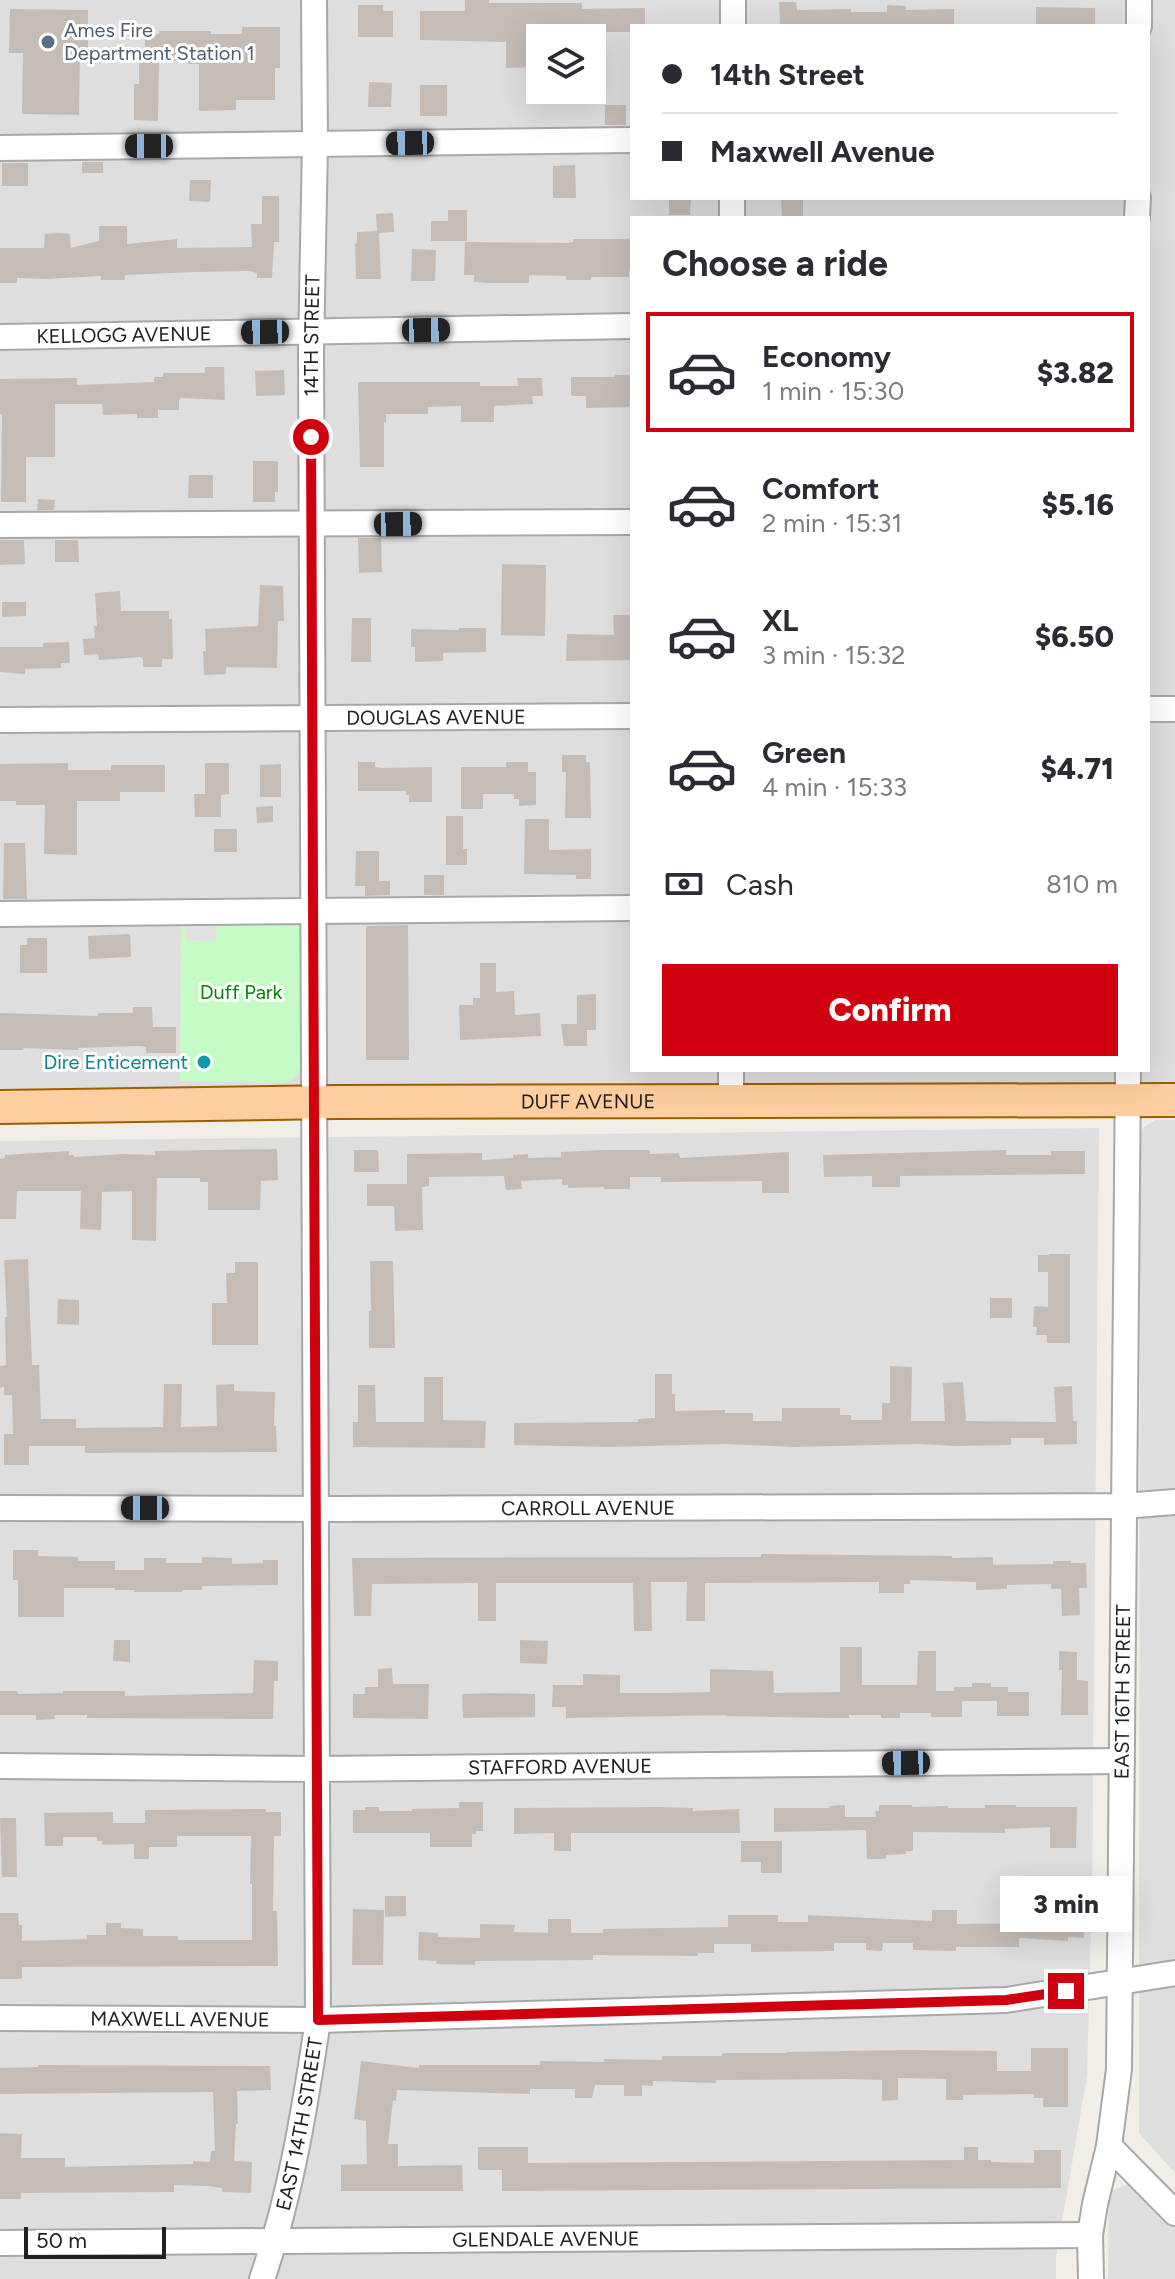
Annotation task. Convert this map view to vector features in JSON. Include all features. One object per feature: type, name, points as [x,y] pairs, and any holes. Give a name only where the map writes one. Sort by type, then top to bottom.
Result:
[{"type":"main road","name":"DUFF AVENUE","points":[[0,1107],[315,1103],[731,1086],[1128,1085],[1175,1100]]},
{"type":"street","name":"14TH STREET","points":[[314,0],[311,332],[315,1103]]},
{"type":"street","points":[[733,0],[733,24]]},
{"type":"street","points":[[1139,0],[1139,24]]},
{"type":"street","points":[[0,148],[630,140]]},
{"type":"street","name":"KELLOGG AVENUE","points":[[0,337],[630,326]]},
{"type":"street","points":[[0,525],[630,522]]},
{"type":"street","points":[[1150,709],[1175,709]]},
{"type":"street","name":"DOUGLAS AVENUE","points":[[0,720],[630,716]]},
{"type":"street","points":[[0,914],[630,908]]},
{"type":"street","name":"EAST 16TH STREET","points":[[1091,2279],[1090,2235],[1109,2146],[1119,2069],[1128,1085]]},
{"type":"street","name":"EAST 14TH STREET","points":[[262,2279],[275,2241],[303,2121],[318,2020],[315,1103]]},
{"type":"street","name":"CARROLL AVENUE","points":[[0,1508],[1123,1506],[1175,1502]]},
{"type":"street","name":"STAFFORD AVENUE","points":[[0,1766],[316,1769],[1122,1761]]},
{"type":"street","name":"MAXWELL AVENUE","points":[[0,2018],[318,2020],[1006,2000],[1175,1973]]},
{"type":"street","points":[[1109,2146],[1175,2213]]},
{"type":"street","name":"GLENDALE AVENUE","points":[[0,2243],[1090,2235]]},
{"type":"shaded area","points":[[0,0],[1175,0],[1175,1100],[0,1107]]},
{"type":"shaded area","points":[[186,917],[217,917],[216,941],[186,940]]},
{"type":"shaded area","points":[[1155,1120],[1175,1120],[1175,2173],[1139,2133],[1140,1137],[1144,1127]]},
{"type":"shaded area","points":[[1099,1128],[1092,1883],[1087,2076],[1056,2257],[1056,2279],[0,2279],[0,1141]]},
{"type":"shaded area","points":[[1135,2181],[1175,2229],[1175,2279],[1108,2279],[1109,2192]]},
{"type":"green space","name":"Duff Park","points":[[302,916],[300,1067],[296,1076],[284,1083],[180,1081],[181,917]]},
{"type":"building","points":[[465,0],[582,3],[582,9],[645,8],[645,24],[630,24],[630,32],[606,32],[606,24],[526,24],[526,67],[506,68],[506,42],[420,40],[420,11],[465,11]]},
{"type":"building","points":[[779,2],[796,2],[797,10],[887,12],[887,5],[906,6],[906,10],[954,9],[954,24],[780,24]]},
{"type":"building","points":[[358,5],[383,5],[383,11],[393,11],[393,37],[358,37]]},
{"type":"building","points":[[1036,7],[1095,8],[1095,24],[1036,24]]},
{"type":"building","points":[[10,9],[88,10],[88,47],[80,47],[79,115],[22,114],[23,53],[9,53]]},
{"type":"building","points":[[242,27],[280,27],[280,68],[275,68],[275,100],[236,100],[236,110],[199,111],[199,64],[159,61],[158,121],[134,120],[134,84],[139,84],[139,57],[145,57],[145,34],[211,31],[211,34],[242,34]]},
{"type":"building","points":[[369,82],[392,83],[391,107],[368,107]]},
{"type":"building","points":[[420,85],[447,85],[447,116],[420,116]]},
{"type":"building","points":[[605,105],[626,105],[626,125],[605,125]]},
{"type":"building","points":[[82,162],[103,162],[103,173],[82,173]]},
{"type":"building","points":[[2,163],[28,163],[28,186],[2,186]]},
{"type":"building","points":[[575,165],[576,198],[553,198],[553,166]]},
{"type":"building","points":[[190,180],[211,180],[210,202],[189,201]]},
{"type":"building","points":[[262,196],[279,196],[279,242],[274,242],[272,278],[257,278],[257,273],[250,271],[125,275],[125,280],[101,280],[101,276],[17,278],[17,283],[0,283],[0,248],[44,248],[45,234],[59,233],[70,234],[71,248],[99,241],[99,226],[127,226],[127,244],[177,239],[177,248],[252,247],[251,224],[262,224]]},
{"type":"building","points":[[669,200],[691,200],[690,215],[669,215]]},
{"type":"building","points":[[781,200],[803,200],[803,216],[782,216]]},
{"type":"building","points":[[448,210],[467,210],[467,241],[431,241],[431,221],[448,221]]},
{"type":"building","points":[[393,213],[394,232],[379,233],[381,279],[356,279],[357,232],[377,231],[376,214]]},
{"type":"building","points":[[573,239],[630,239],[629,277],[566,280],[566,276],[529,275],[529,283],[489,283],[474,282],[474,275],[464,275],[465,242],[573,242]]},
{"type":"building","points":[[412,249],[436,250],[435,281],[411,281]]},
{"type":"building","points":[[205,367],[224,367],[225,400],[181,398],[179,410],[158,410],[158,418],[137,418],[137,414],[103,415],[102,404],[55,404],[55,457],[26,457],[26,502],[1,502],[0,379],[77,378],[77,385],[154,382],[154,377],[163,377],[163,373],[205,373]]},
{"type":"building","points":[[284,370],[285,395],[256,396],[255,371]]},
{"type":"building","points":[[630,375],[630,407],[586,408],[586,396],[571,394],[571,377]]},
{"type":"building","points":[[517,378],[542,378],[543,396],[532,396],[533,404],[494,406],[494,422],[461,422],[461,406],[428,407],[428,414],[386,414],[384,467],[360,467],[358,382],[480,382],[480,386],[518,386]]},
{"type":"building","points":[[253,461],[278,461],[275,502],[253,502]]},
{"type":"building","points":[[189,475],[213,475],[213,498],[188,498]]},
{"type":"building","points":[[38,499],[55,500],[54,510],[37,510]]},
{"type":"building","points":[[358,538],[381,538],[382,572],[359,573]]},
{"type":"building","points":[[0,540],[24,540],[25,564],[0,565]]},
{"type":"building","points":[[55,540],[78,540],[79,562],[55,562]]},
{"type":"building","points":[[502,564],[546,565],[545,636],[501,635]]},
{"type":"building","points":[[260,585],[283,586],[284,621],[278,621],[277,668],[226,667],[226,674],[204,675],[205,629],[258,626]]},
{"type":"building","points":[[120,591],[121,611],[169,611],[173,659],[162,659],[162,667],[143,667],[141,657],[99,660],[98,654],[84,655],[83,639],[95,638],[95,593]]},
{"type":"building","points":[[2,602],[26,602],[26,616],[2,617]]},
{"type":"building","points":[[613,615],[630,615],[630,660],[566,661],[567,634],[614,635]]},
{"type":"building","points":[[352,618],[371,618],[371,662],[351,662]]},
{"type":"building","points":[[486,628],[486,652],[443,653],[443,661],[415,662],[411,629]]},
{"type":"building","points":[[69,642],[70,663],[61,663],[61,668],[25,669],[25,674],[0,672],[0,647],[43,647],[43,643]]},
{"type":"building","points":[[562,755],[586,755],[586,762],[590,762],[591,818],[565,818],[566,772],[562,772]]},
{"type":"building","points":[[358,762],[375,762],[375,767],[383,768],[432,767],[432,802],[409,802],[406,791],[358,791]]},
{"type":"building","points":[[506,762],[528,762],[528,772],[536,772],[536,805],[519,806],[519,799],[514,799],[514,794],[483,794],[483,809],[461,809],[461,767],[506,767]]},
{"type":"building","points":[[68,763],[68,770],[111,770],[111,765],[165,765],[165,792],[120,792],[120,801],[77,801],[77,855],[44,854],[45,805],[16,805],[16,801],[0,801],[0,764]]},
{"type":"building","points":[[205,763],[229,763],[229,794],[221,795],[221,817],[195,817],[194,794],[205,794]]},
{"type":"building","points":[[281,764],[281,797],[260,797],[260,765]]},
{"type":"building","points":[[273,806],[273,822],[257,823],[256,807]]},
{"type":"building","points":[[446,816],[463,816],[463,849],[467,849],[467,865],[446,865]]},
{"type":"building","points":[[525,819],[549,819],[549,850],[591,849],[591,879],[576,879],[576,875],[524,874]]},
{"type":"building","points":[[214,829],[237,829],[237,852],[214,852]]},
{"type":"building","points":[[4,843],[25,843],[27,899],[3,899]]},
{"type":"building","points":[[356,851],[379,851],[379,881],[390,881],[390,895],[365,896],[365,886],[355,886]]},
{"type":"building","points":[[424,875],[444,875],[444,895],[424,895]]},
{"type":"building","points":[[408,925],[409,1060],[366,1060],[366,926]]},
{"type":"building","points":[[130,934],[131,957],[89,959],[88,936]]},
{"type":"building","points":[[27,938],[47,938],[47,973],[20,973],[20,945],[27,945]]},
{"type":"building","points":[[480,963],[496,963],[496,992],[514,991],[515,1015],[540,1013],[541,1036],[460,1040],[459,1005],[473,1005],[473,998],[480,998]]},
{"type":"building","points":[[596,994],[596,1030],[587,1030],[587,1046],[564,1046],[561,1024],[577,1024],[577,995]]},
{"type":"building","points":[[133,1007],[152,1007],[153,1027],[176,1027],[176,1053],[146,1053],[146,1047],[139,1046],[0,1050],[0,1013],[98,1016],[98,1013],[133,1013]]},
{"type":"building","points":[[277,1149],[278,1180],[261,1181],[260,1210],[208,1210],[208,1182],[200,1182],[200,1178],[157,1178],[156,1241],[132,1240],[132,1191],[102,1192],[101,1230],[80,1229],[81,1191],[17,1191],[16,1219],[0,1219],[0,1159],[5,1155],[69,1151],[69,1155],[74,1157],[155,1155],[155,1151]]},
{"type":"building","points":[[354,1150],[378,1150],[379,1172],[354,1172]]},
{"type":"building","points":[[1006,1150],[1006,1155],[1085,1151],[1085,1174],[900,1176],[900,1187],[872,1187],[872,1176],[824,1177],[823,1155]]},
{"type":"building","points":[[561,1152],[679,1153],[680,1158],[789,1152],[789,1193],[762,1193],[762,1181],[661,1182],[661,1177],[630,1177],[630,1189],[604,1189],[568,1188],[568,1185],[562,1185],[562,1179],[521,1181],[522,1189],[506,1190],[504,1176],[429,1177],[429,1186],[422,1187],[423,1230],[395,1231],[394,1206],[367,1206],[367,1184],[407,1184],[407,1154],[482,1153],[482,1160],[528,1154],[528,1158],[561,1157]]},
{"type":"building","points":[[1070,1254],[1070,1343],[1047,1343],[1047,1335],[1036,1335],[1037,1327],[1033,1327],[1034,1306],[1048,1307],[1048,1272],[1038,1272],[1038,1255]]},
{"type":"building","points":[[28,1259],[32,1365],[39,1365],[41,1419],[76,1419],[76,1428],[163,1427],[164,1384],[182,1384],[181,1427],[217,1426],[216,1385],[234,1384],[234,1391],[275,1392],[277,1452],[85,1453],[85,1446],[29,1446],[29,1465],[4,1465],[4,1434],[13,1434],[12,1395],[4,1395],[4,1387],[0,1388],[0,1366],[6,1365],[4,1260]]},
{"type":"building","points":[[370,1261],[393,1261],[395,1348],[369,1348]]},
{"type":"building","points":[[235,1262],[258,1262],[258,1345],[212,1345],[212,1303],[227,1303],[226,1273],[235,1273]]},
{"type":"building","points":[[990,1298],[1012,1298],[1012,1318],[990,1318]]},
{"type":"building","points":[[58,1299],[79,1300],[79,1325],[57,1324]]},
{"type":"building","points":[[890,1366],[912,1367],[911,1421],[945,1421],[943,1383],[963,1382],[966,1421],[1056,1422],[1054,1387],[1072,1386],[1077,1444],[1044,1445],[1044,1438],[1011,1438],[1011,1445],[955,1446],[514,1445],[514,1423],[638,1422],[638,1419],[655,1418],[655,1374],[672,1374],[675,1411],[725,1410],[725,1413],[753,1413],[753,1421],[782,1421],[782,1408],[840,1408],[840,1415],[851,1415],[851,1420],[882,1420],[882,1403],[890,1403]]},
{"type":"building","points":[[424,1377],[443,1377],[443,1420],[486,1421],[485,1448],[353,1447],[353,1422],[358,1422],[358,1385],[375,1385],[376,1422],[424,1422]]},
{"type":"building","points":[[13,1550],[38,1550],[38,1556],[78,1557],[78,1561],[115,1561],[115,1570],[144,1570],[144,1558],[166,1558],[166,1563],[202,1563],[202,1557],[232,1558],[232,1564],[278,1560],[278,1585],[202,1586],[202,1590],[182,1592],[64,1588],[64,1617],[18,1617],[18,1580],[13,1580]]},
{"type":"building","points":[[761,1554],[993,1557],[993,1565],[1071,1561],[1086,1563],[1087,1588],[1079,1588],[1080,1615],[1062,1616],[1061,1589],[1051,1589],[1051,1584],[1007,1585],[1007,1589],[976,1590],[976,1582],[910,1580],[910,1584],[904,1584],[904,1593],[879,1593],[879,1582],[705,1583],[705,1621],[686,1621],[687,1582],[651,1582],[652,1631],[634,1631],[633,1583],[496,1583],[496,1621],[478,1621],[478,1583],[372,1584],[371,1616],[354,1616],[352,1558],[761,1557]]},
{"type":"building","points":[[114,1640],[130,1640],[130,1662],[113,1661]]},
{"type":"building","points":[[520,1640],[548,1641],[547,1664],[520,1663]]},
{"type":"building","points":[[840,1647],[862,1647],[862,1685],[917,1685],[918,1651],[936,1651],[936,1691],[972,1687],[972,1683],[991,1683],[991,1687],[1008,1687],[1008,1692],[1029,1692],[1029,1716],[997,1716],[997,1701],[962,1701],[962,1717],[900,1713],[900,1718],[881,1718],[881,1715],[831,1718],[727,1715],[566,1718],[566,1707],[552,1707],[553,1685],[583,1685],[583,1674],[620,1675],[620,1693],[710,1692],[710,1669],[773,1671],[774,1693],[840,1692]]},
{"type":"building","points":[[1059,1651],[1077,1652],[1077,1680],[1088,1681],[1088,1715],[1061,1715],[1062,1670],[1059,1670]]},
{"type":"building","points":[[254,1660],[278,1661],[273,1719],[54,1715],[55,1719],[36,1720],[36,1715],[0,1715],[0,1691],[17,1691],[18,1694],[125,1691],[125,1696],[253,1693]]},
{"type":"building","points":[[392,1668],[393,1684],[429,1684],[428,1719],[353,1718],[353,1694],[365,1694],[365,1687],[378,1687],[378,1669]]},
{"type":"building","points":[[462,1694],[535,1694],[535,1717],[463,1718]]},
{"type":"building","points":[[459,1802],[483,1802],[483,1831],[472,1834],[472,1847],[430,1847],[430,1833],[353,1833],[353,1810],[365,1810],[365,1807],[379,1807],[379,1811],[459,1808]]},
{"type":"building","points":[[845,1805],[845,1817],[876,1817],[875,1811],[879,1811],[879,1805],[1077,1807],[1076,1848],[1050,1848],[1050,1827],[1005,1829],[1005,1833],[913,1832],[913,1851],[886,1855],[886,1859],[867,1859],[866,1830],[774,1832],[774,1808]]},
{"type":"building","points":[[514,1808],[693,1808],[693,1811],[739,1809],[740,1833],[571,1833],[571,1851],[554,1851],[554,1833],[514,1834]]},
{"type":"building","points":[[266,1809],[266,1812],[281,1812],[281,1836],[274,1836],[273,1911],[277,1911],[278,1966],[22,1967],[22,1979],[0,1979],[0,1913],[18,1913],[22,1941],[87,1939],[87,1935],[106,1935],[106,1923],[121,1923],[121,1928],[143,1929],[143,1936],[178,1936],[178,1940],[252,1940],[251,1836],[177,1836],[177,1847],[149,1847],[149,1859],[134,1859],[134,1844],[102,1845],[97,1837],[63,1837],[63,1846],[45,1846],[44,1813],[113,1812],[113,1823],[145,1823],[145,1810]]},
{"type":"building","points":[[0,1818],[16,1818],[17,1877],[2,1877]]},
{"type":"building","points":[[741,1841],[782,1841],[782,1873],[761,1873],[761,1862],[741,1862]]},
{"type":"building","points":[[1028,1886],[1045,1886],[1045,1906],[1084,1906],[1084,1938],[1068,1937],[1068,1941],[1019,1938],[1019,1947],[956,1947],[956,1951],[913,1950],[913,1943],[883,1943],[882,1951],[866,1950],[866,1943],[834,1943],[834,1951],[751,1952],[751,1944],[714,1944],[714,1953],[698,1953],[698,1956],[593,1955],[593,1960],[475,1961],[475,1965],[436,1964],[437,1961],[418,1960],[419,1932],[438,1933],[438,1937],[480,1938],[480,1924],[515,1925],[514,1932],[548,1933],[548,1919],[571,1919],[571,1933],[603,1933],[603,1929],[728,1927],[728,1915],[778,1915],[778,1922],[808,1922],[808,1915],[932,1921],[932,1910],[957,1910],[957,1924],[1027,1923]]},
{"type":"building","points":[[385,1896],[406,1896],[406,1916],[385,1917]]},
{"type":"building","points":[[353,1909],[384,1910],[383,1965],[352,1965]]},
{"type":"building","points":[[1031,2048],[1068,2048],[1068,2107],[1043,2107],[1043,2098],[1034,2098],[1034,2094],[963,2095],[963,2100],[946,2100],[946,2079],[898,2078],[898,2100],[882,2101],[882,2080],[848,2079],[716,2080],[716,2083],[653,2081],[653,2086],[642,2085],[642,2096],[624,2096],[624,2085],[595,2085],[592,2098],[575,2098],[575,2089],[530,2089],[530,2094],[397,2090],[388,2144],[398,2144],[398,2166],[462,2165],[463,2191],[341,2191],[341,2165],[367,2164],[366,2121],[354,2119],[361,2061],[419,2068],[419,2065],[540,2065],[540,2061],[662,2060],[662,2056],[722,2056],[722,2053],[997,2051],[997,2071],[1031,2071]]},
{"type":"building","points":[[38,2065],[270,2066],[271,2090],[237,2091],[238,2124],[234,2161],[252,2162],[251,2193],[222,2192],[222,2188],[208,2186],[174,2185],[174,2192],[21,2193],[21,2199],[0,2199],[0,2133],[22,2134],[21,2158],[65,2158],[65,2167],[193,2164],[193,2161],[210,2162],[211,2151],[215,2151],[213,2092],[0,2094],[0,2068]]},
{"type":"building","points":[[478,2147],[528,2147],[528,2163],[964,2160],[964,2147],[978,2147],[978,2160],[1034,2163],[1034,2150],[1061,2150],[1061,2188],[502,2191],[502,2170],[478,2170]]},
{"type":"place","name":"Ames Fire Department Station 1","points":[[48,42]]},
{"type":"place","name":"Dire Enticement","points":[[204,1062]]},
{"type":"route","points":[[311,437],[318,2020],[1006,2000],[1066,1991]]}]
